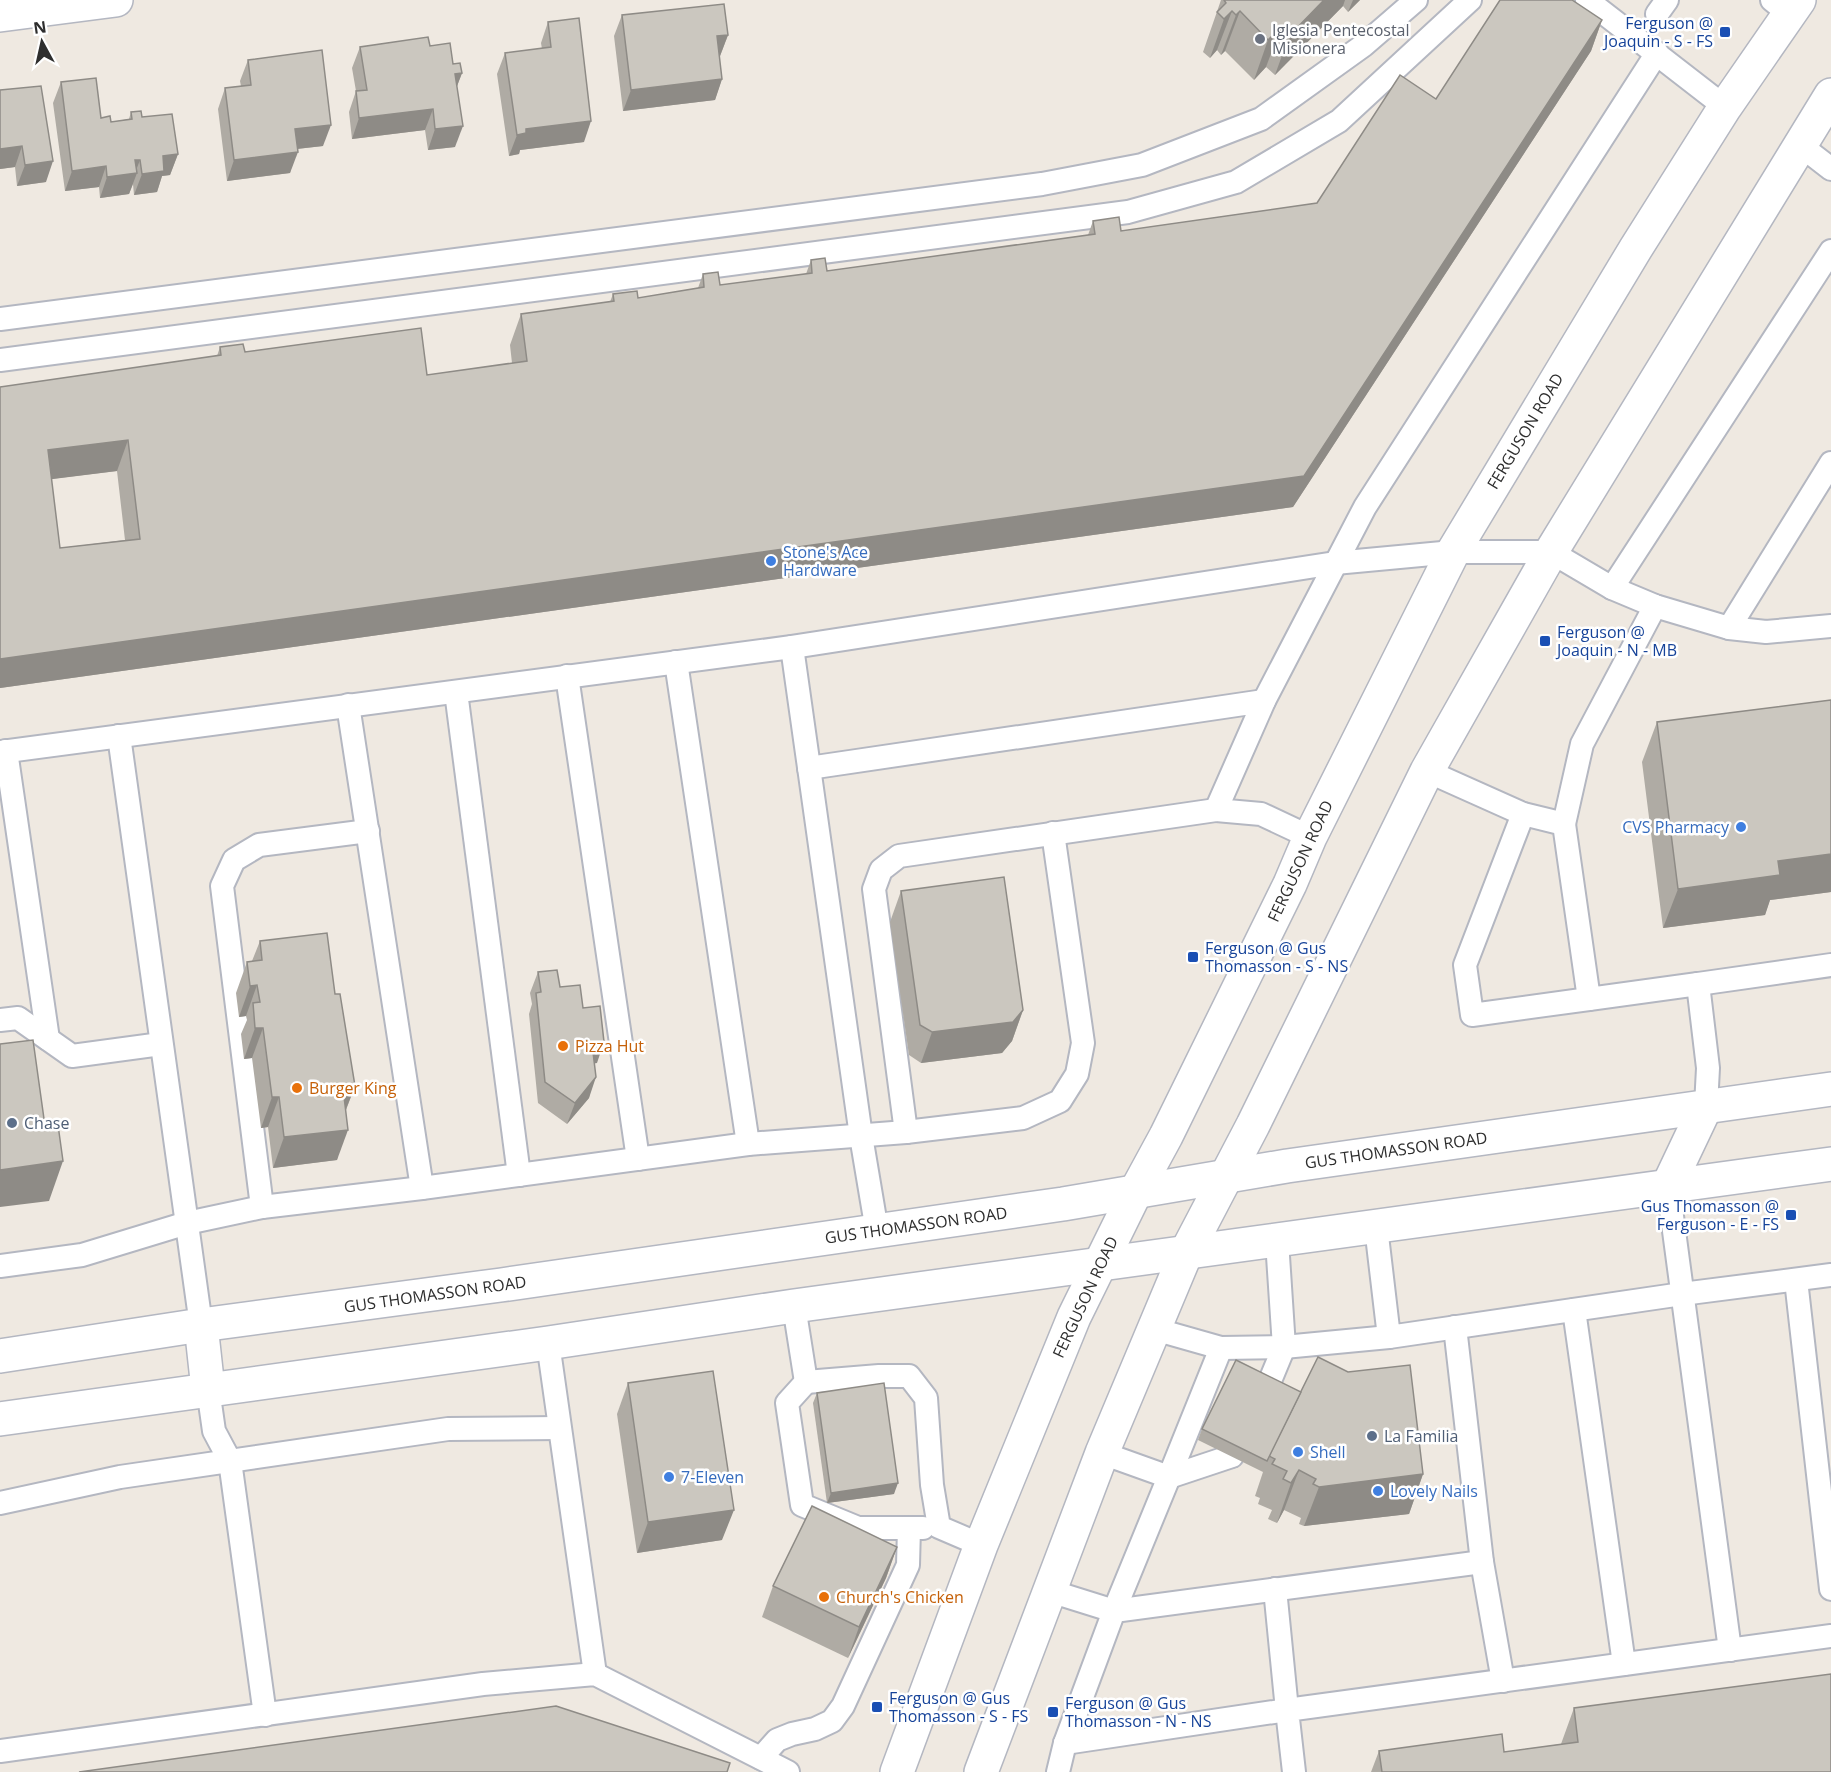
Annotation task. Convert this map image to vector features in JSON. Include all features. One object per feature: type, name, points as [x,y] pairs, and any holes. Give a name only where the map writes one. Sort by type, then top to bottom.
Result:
[{"type":"main road","points":[[0,15],[116,0]]},
{"type":"main road","name":"FERGUSON ROAD","points":[[897,1772],[981,1545],[1074,1317],[1135,1193],[1166,1136],[1290,884],[1310,837],[1452,552],[1636,248],[1787,5]]},
{"type":"main road","points":[[981,1772],[1102,1453],[1186,1253],[1253,1125],[1427,771],[1551,552],[1831,95]]},
{"type":"main road","name":"GUS THOMASSON ROAD","points":[[0,1356],[1135,1193],[1287,1166],[1831,1089]]},
{"type":"main road","points":[[1668,1186],[1706,1106]]},
{"type":"main road","points":[[0,1419],[794,1306],[1831,1164]]},
{"type":"main road","points":[[201,1326],[208,1389]]},
{"type":"lane","points":[[0,319],[1031,186],[1142,165],[1261,119],[1364,45],[1416,0]]},
{"type":"lane","points":[[0,360],[1128,212],[1236,182],[1339,121],[1470,0]]},
{"type":"lane","points":[[1587,0],[1725,107]]},
{"type":"lane","points":[[1216,810],[1264,701],[1365,507],[1657,53]]},
{"type":"lane","points":[[1800,146],[1831,169]]},
{"type":"lane","points":[[1612,588],[1831,251]]},
{"type":"lane","points":[[1729,627],[1831,463]]},
{"type":"lane","points":[[48,1039],[3,751],[792,646],[1335,563],[1452,552],[1551,552],[1612,588],[1655,606],[1729,627],[1766,632],[1831,626]]},
{"type":"lane","points":[[1589,999],[1564,824],[1582,744],[1655,606]]},
{"type":"lane","points":[[792,646],[861,1136],[877,1230]]},
{"type":"lane","points":[[676,662],[748,1144]]},
{"type":"lane","points":[[567,676],[638,1159]]},
{"type":"lane","points":[[456,692],[519,1175]]},
{"type":"lane","points":[[809,768],[1264,701]]},
{"type":"lane","points":[[348,705],[422,1188]]},
{"type":"lane","points":[[119,736],[201,1326]]},
{"type":"lane","points":[[1427,771],[1523,814],[1564,824]]},
{"type":"lane","points":[[906,1132],[873,889],[881,870],[899,856],[1216,810],[1261,814],[1310,837]]},
{"type":"lane","points":[[1523,814],[1465,965],[1472,1015],[1831,965]]},
{"type":"lane","points":[[262,1207],[222,886],[234,860],[259,844],[368,831]]},
{"type":"lane","points":[[0,1266],[82,1255],[187,1222],[262,1207],[748,1144],[906,1132],[1023,1118],[1060,1101],[1077,1074],[1083,1044],[1053,833]]},
{"type":"lane","points":[[1698,984],[1708,1068],[1706,1106]]},
{"type":"lane","points":[[0,1020],[18,1018],[72,1056],[161,1044]]},
{"type":"lane","points":[[1668,1186],[1730,1650]]},
{"type":"lane","points":[[1376,1227],[1389,1337]]},
{"type":"lane","points":[[1267,1388],[1284,1347],[1277,1241]]},
{"type":"lane","points":[[1154,1329],[1221,1348],[1284,1347],[1389,1337],[1682,1294],[1831,1275]]},
{"type":"lane","points":[[1796,1280],[1831,1589]]},
{"type":"lane","points":[[794,1306],[806,1382]]},
{"type":"lane","points":[[1574,1310],[1624,1664]]},
{"type":"lane","points":[[1455,1327],[1482,1562],[1503,1681]]},
{"type":"lane","points":[[548,1342],[595,1674]]},
{"type":"lane","points":[[1058,1772],[1065,1743],[1114,1611],[1221,1348]]},
{"type":"lane","points":[[939,1527],[932,1485],[926,1398],[909,1376],[806,1382],[787,1403],[802,1505],[858,1528],[939,1527],[981,1545]]},
{"type":"lane","points":[[208,1389],[214,1431],[230,1461],[265,1715]]},
{"type":"lane","points":[[0,1503],[120,1477],[447,1429],[559,1428]]},
{"type":"lane","points":[[1102,1453],[1169,1477],[1232,1456]]},
{"type":"lane","points":[[761,1758],[777,1740],[792,1734],[814,1730],[832,1722],[843,1706],[908,1565],[909,1528]]},
{"type":"lane","points":[[1050,1592],[1114,1611],[1482,1562]]},
{"type":"lane","points":[[1275,1589],[1294,1772]]},
{"type":"lane","points":[[1065,1743],[1287,1710],[1831,1636]]},
{"type":"lane","points":[[0,1751],[483,1684],[595,1674],[788,1772]]},
{"type":"building","points":[[1224,0],[1324,0],[1289,36],[1281,27],[1268,40],[1240,11],[1236,15],[1232,11],[1224,19],[1217,12],[1226,3]]},
{"type":"building","points":[[1500,0],[1572,0],[1602,20],[1304,476],[0,659],[0,387],[221,355],[220,347],[243,344],[245,352],[421,328],[427,375],[527,361],[521,314],[614,301],[613,294],[637,291],[638,298],[704,287],[703,274],[718,272],[720,285],[812,273],[811,260],[825,258],[827,271],[1095,234],[1093,221],[1119,217],[1121,231],[1317,203],[1400,75],[1436,99]],"holes":[[[128,440],[140,539],[60,548],[48,450]]]},
{"type":"building","points":[[724,4],[728,35],[717,36],[722,79],[631,90],[622,15]]},
{"type":"building","points":[[579,18],[591,121],[526,129],[526,133],[517,135],[505,53],[551,47],[548,22]]},
{"type":"building","points":[[428,37],[430,46],[450,43],[453,64],[460,63],[462,73],[455,74],[463,126],[435,129],[433,109],[359,118],[356,91],[367,90],[360,47]]},
{"type":"building","points":[[322,50],[331,125],[295,129],[298,152],[234,160],[225,88],[251,85],[248,60]]},
{"type":"building","points":[[96,78],[101,118],[110,116],[111,122],[132,119],[131,112],[141,111],[142,117],[172,114],[178,154],[163,156],[164,171],[142,174],[140,160],[135,160],[137,173],[107,177],[106,166],[72,171],[61,82]]},
{"type":"building","points":[[41,86],[53,161],[25,165],[22,146],[0,149],[0,90]]},
{"type":"building","name":"CVS Pharmacy","points":[[1831,700],[1831,854],[1778,861],[1780,875],[1678,889],[1657,722]]},
{"type":"building","points":[[1004,877],[1023,1010],[1013,1022],[932,1032],[920,1025],[901,891]]},
{"type":"building","name":"Burger King","points":[[327,933],[335,994],[340,994],[355,1086],[343,1088],[348,1130],[284,1137],[279,1097],[272,1097],[263,1028],[255,1028],[253,1003],[260,1002],[257,985],[250,986],[247,962],[262,960],[260,941]]},
{"type":"building","name":"Pizza Hut","points":[[557,970],[560,987],[580,985],[583,1008],[600,1006],[604,1042],[592,1044],[596,1077],[575,1103],[545,1082],[536,993],[541,992],[538,972]]},
{"type":"building","points":[[33,1040],[45,1126],[58,1125],[63,1161],[0,1170],[0,1044]]},
{"type":"building","points":[[1318,1357],[1348,1372],[1410,1365],[1423,1474],[1319,1487],[1313,1484],[1316,1479],[1299,1470],[1291,1483],[1283,1479],[1287,1471],[1272,1464],[1275,1459],[1269,1456]]},
{"type":"building","name":"Shell","points":[[1236,1360],[1301,1392],[1267,1461],[1202,1429]]},
{"type":"building","name":"7-Eleven","points":[[713,1371],[734,1510],[648,1522],[628,1383]]},
{"type":"building","points":[[884,1383],[898,1483],[831,1493],[817,1393]]},
{"type":"building","name":"Church's Chicken","points":[[812,1506],[897,1547],[859,1627],[773,1586]]},
{"type":"building","points":[[1831,1674],[1831,1772],[1382,1772],[1379,1751],[1502,1734],[1504,1752],[1578,1742],[1574,1708]]},
{"type":"building","points":[[556,1706],[730,1763],[727,1772],[79,1772]]},
{"type":"place","name":"Ferguson @ Joaquin - S - FS","points":[[1725,32]]},
{"type":"place","name":"Iglesia Pentecostal Misionera","points":[[1260,39]]},
{"type":"place","name":"Stone's Ace Hardware","points":[[771,561]]},
{"type":"place","name":"Ferguson @ Joaquin - N - MB","points":[[1545,641]]},
{"type":"place","name":"CVS Pharmacy","points":[[1741,827]]},
{"type":"place","name":"Ferguson @ Gus Thomasson - S - NS","points":[[1193,957]]},
{"type":"place","name":"Pizza Hut","points":[[563,1046]]},
{"type":"place","name":"Burger King","points":[[297,1088]]},
{"type":"place","name":"Chase","points":[[12,1123]]},
{"type":"place","name":"Gus Thomasson @ Ferguson - E - FS","points":[[1791,1215]]},
{"type":"place","name":"La Familia","points":[[1372,1436]]},
{"type":"place","name":"Shell","points":[[1298,1452]]},
{"type":"place","name":"7-Eleven","points":[[669,1477]]},
{"type":"place","name":"Lovely Nails","points":[[1378,1491]]},
{"type":"place","name":"Church's Chicken","points":[[824,1597]]},
{"type":"place","name":"Ferguson @ Gus Thomasson - S - FS","points":[[877,1707]]},
{"type":"place","name":"Ferguson @ Gus Thomasson - N - NS","points":[[1053,1712]]}]
